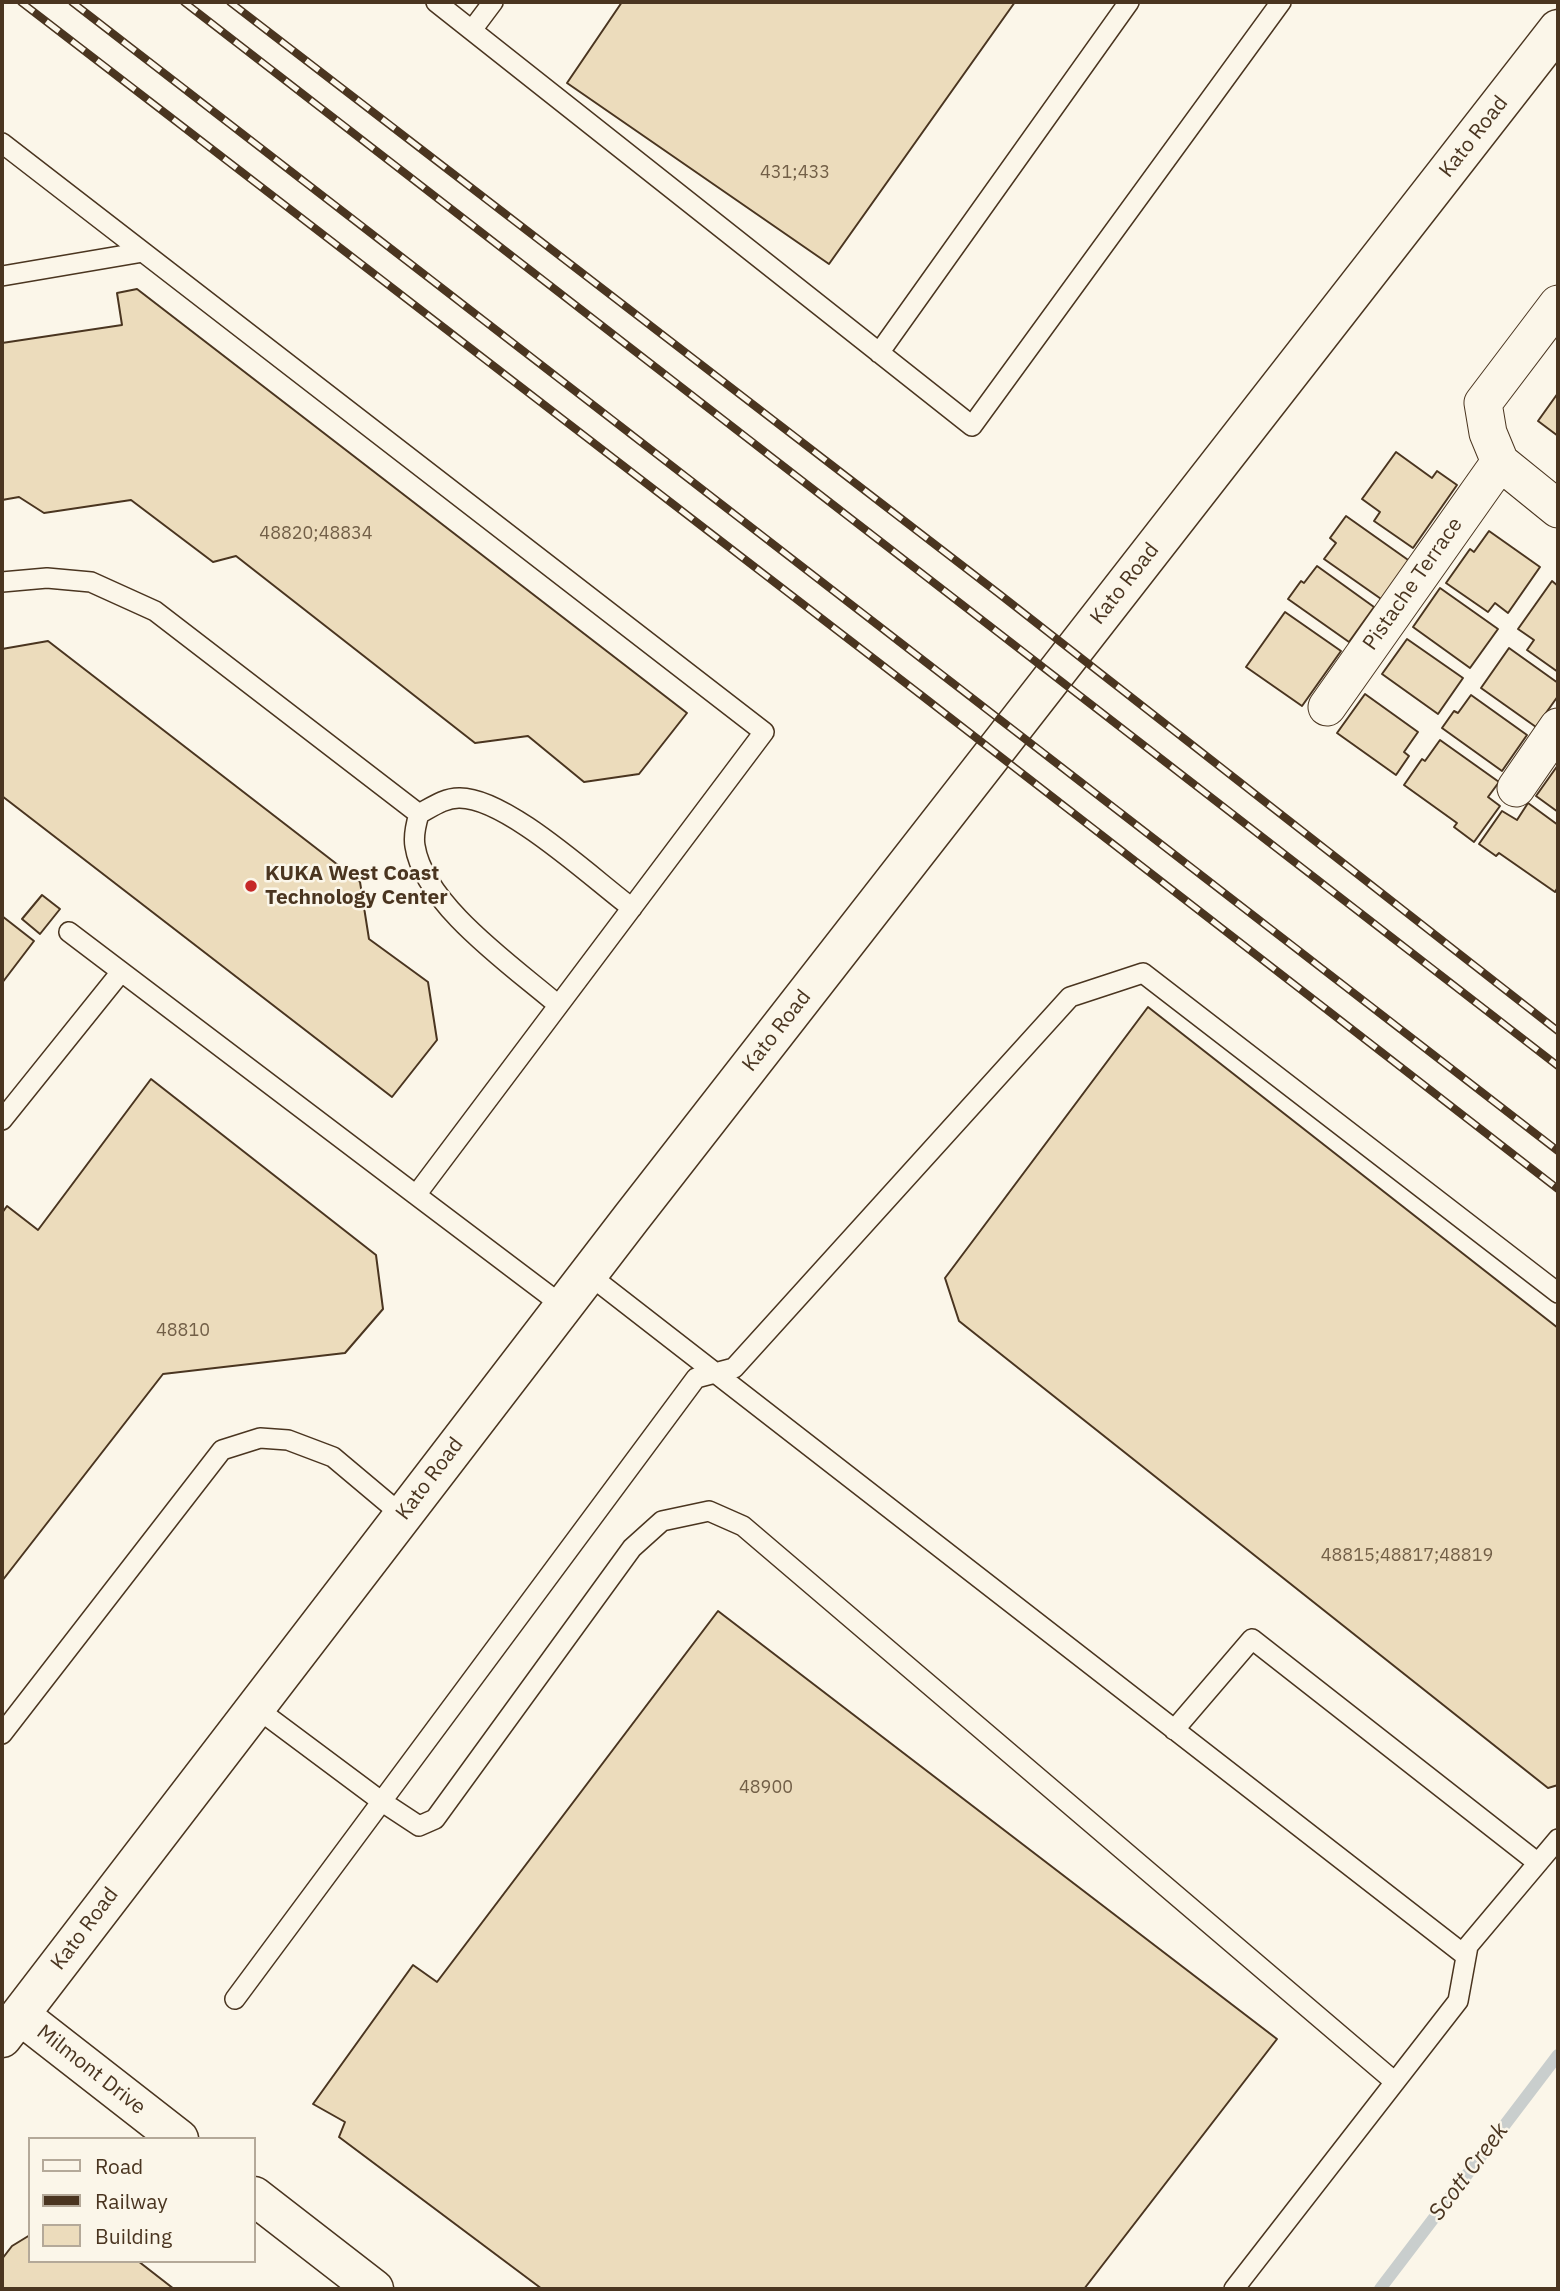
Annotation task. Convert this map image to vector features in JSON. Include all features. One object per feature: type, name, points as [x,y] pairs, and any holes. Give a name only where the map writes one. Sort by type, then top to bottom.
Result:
[{"type":"street","name":"Kato Road","points":[[8,2018],[256,1707],[563,1306],[1558,29]]},
{"type":"street","points":[[1554,319],[1483,403],[1488,433],[1500,462],[1558,509]]},
{"type":"street","name":"Pistache Terrace","points":[[1327,707],[1500,462]]},
{"type":"street","points":[[1516,788],[1558,727]]},
{"type":"street","name":"Milmont Drive","points":[[8,2018],[176,2137]]},
{"type":"street","points":[[256,2198],[373,2289]]},
{"type":"lane","points":[[436,2],[972,426],[1282,2]]},
{"type":"lane","points":[[472,30],[493,2]]},
{"type":"lane","points":[[879,353],[1129,2]]},
{"type":"lane","points":[[2,143],[764,732],[416,1195]]},
{"type":"lane","points":[[2,276],[143,252]]},
{"type":"lane","points":[[2,582],[47,578],[91,582],[155,611],[419,814]]},
{"type":"lane","points":[[558,1005],[474,933],[441,900],[422,867],[415,846],[415,828],[419,814],[442,801],[460,797],[489,804],[515,818],[632,908]]},
{"type":"lane","points":[[69,932],[563,1306]]},
{"type":"lane","points":[[2,1121],[121,972]]},
{"type":"lane","points":[[235,1999],[696,1378],[734,1368],[1070,997],[1143,973],[1558,1293]]},
{"type":"lane","points":[[588,1274],[1466,1956]]},
{"type":"lane","points":[[2,1734],[222,1450],[260,1438],[288,1440],[332,1457],[402,1516]]},
{"type":"lane","points":[[256,1707],[381,1801],[419,1826],[435,1819],[632,1548],[662,1521],[709,1511],[743,1526],[1395,2082]]},
{"type":"lane","points":[[1174,1730],[1252,1639],[1538,1863]]},
{"type":"lane","points":[[1234,2289],[1458,2001],[1468,1946],[1558,1839]]},
{"type":"building","points":[[622,2],[1015,2],[829,264],[567,83]]},
{"type":"building","points":[[137,289],[687,713],[639,774],[584,782],[528,736],[475,743],[236,556],[213,562],[131,500],[44,513],[19,497],[2,500],[2,343],[122,325],[117,293]]},
{"type":"building","points":[[1558,393],[1558,436],[1538,421]]},
{"type":"building","points":[[1396,452],[1432,478],[1437,471],[1457,485],[1413,548],[1374,521],[1380,512],[1362,499]]},
{"type":"building","points":[[1346,516],[1411,562],[1384,601],[1324,559],[1336,543],[1330,538]]},
{"type":"building","points":[[1489,531],[1540,567],[1508,613],[1495,603],[1488,612],[1446,583],[1470,549],[1474,552]]},
{"type":"building","points":[[1317,566],[1374,607],[1349,642],[1288,599],[1301,581],[1304,583]]},
{"type":"building","points":[[1552,581],[1558,586],[1558,672],[1527,650],[1534,640],[1518,629]]},
{"type":"building","points":[[1440,588],[1498,629],[1470,668],[1413,627]]},
{"type":"building","points":[[1285,612],[1341,651],[1302,706],[1246,667]]},
{"type":"building","points":[[1407,639],[1463,678],[1438,714],[1382,674]]},
{"type":"building","points":[[48,641],[360,882],[369,939],[428,982],[437,1040],[392,1097],[2,796],[2,649]]},
{"type":"building","points":[[1509,648],[1558,683],[1558,696],[1536,727],[1481,688]]},
{"type":"building","points":[[1365,694],[1418,732],[1404,752],[1409,756],[1396,775],[1337,733]]},
{"type":"building","points":[[1471,695],[1527,735],[1502,771],[1442,728],[1454,711],[1458,713]]},
{"type":"building","points":[[1440,740],[1499,782],[1488,797],[1500,806],[1474,842],[1454,827],[1457,823],[1404,785],[1422,759],[1425,761]]},
{"type":"building","points":[[1558,765],[1558,812],[1536,796]]},
{"type":"building","points":[[1528,803],[1558,825],[1558,887],[1555,892],[1499,853],[1496,856],[1479,844],[1502,811],[1517,820]]},
{"type":"building","points":[[42,895],[60,909],[40,934],[22,919]]},
{"type":"building","points":[[2,916],[34,941],[2,983]]},
{"type":"building","points":[[1148,1007],[1558,1328],[1558,1785],[1548,1788],[959,1321],[945,1278]]},
{"type":"building","points":[[151,1079],[376,1255],[383,1309],[345,1353],[163,1374],[2,1581],[2,1213],[7,1206],[38,1230]]},
{"type":"building","points":[[718,1611],[1277,2039],[1084,2289],[542,2289],[339,2137],[345,2122],[313,2104],[413,1965],[437,1982]]},
{"type":"building","points":[[28,2236],[28,2263],[141,2263],[174,2289],[2,2289],[2,2259],[12,2246]]},
{"type":"waterway","name":"Scott Creek","points":[[1380,2289],[1558,2055]]},
{"type":"railway","points":[[21,2],[1558,1189]]},
{"type":"railway","points":[[72,2],[1558,1151]]},
{"type":"railway","points":[[184,2],[1558,1066]]},
{"type":"railway","points":[[230,2],[998,593],[1558,1031]]},
{"type":"place","name":"KUKA West Coast Technology Center","points":[[251,886]]}]
